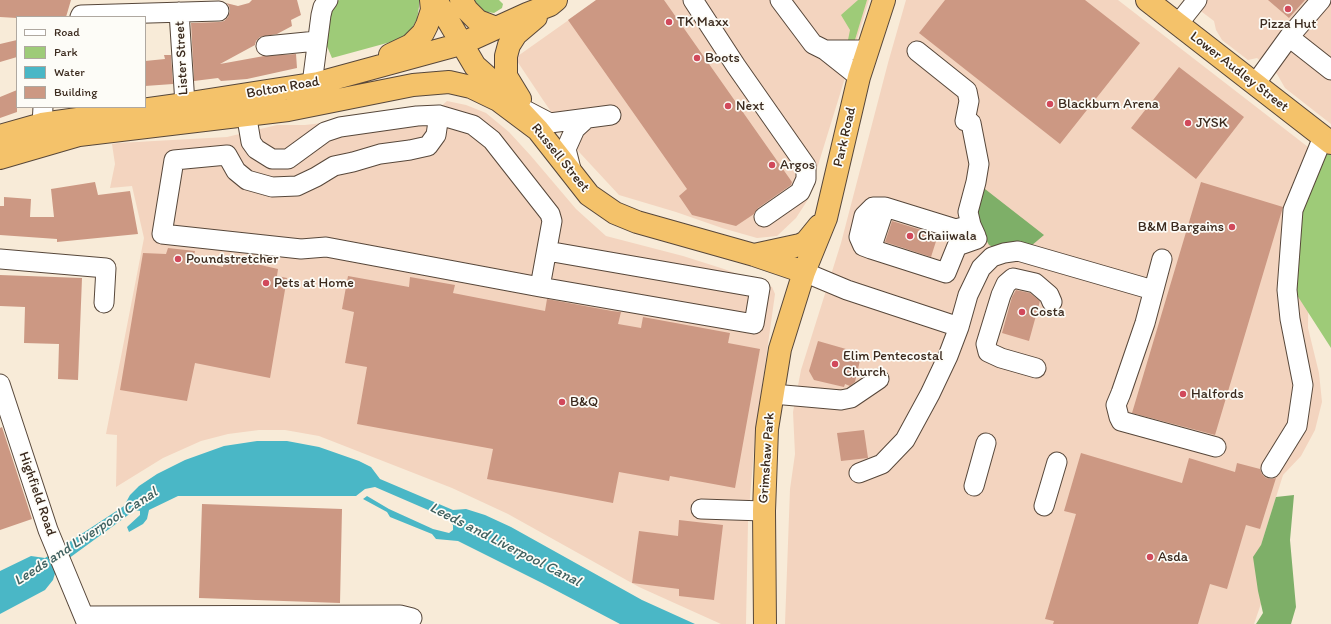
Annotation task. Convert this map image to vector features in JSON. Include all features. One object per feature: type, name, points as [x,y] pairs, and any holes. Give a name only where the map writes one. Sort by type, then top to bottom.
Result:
[{"type":"highway","points":[[345,75],[411,45],[423,33],[427,25],[432,10],[431,0]]},
{"type":"highway","name":"Russell Street","points":[[436,0],[454,42],[475,66],[493,82],[538,130],[590,195],[615,213],[638,222],[754,255],[804,272]]},
{"type":"highway","points":[[413,85],[431,69],[454,42],[458,26],[455,0]]},
{"type":"highway","points":[[461,0],[467,10],[478,20],[496,28]]},
{"type":"highway","name":"Park Road","points":[[804,272],[826,218],[859,77],[884,0]]},
{"type":"highway","name":"Lower Audley Street","points":[[1147,0],[1327,140]]},
{"type":"highway","points":[[538,130],[506,76],[506,56],[509,45],[516,34],[553,2]]},
{"type":"highway","name":"Bolton Road","points":[[0,158],[79,135],[245,106],[496,28],[553,2]]},
{"type":"highway","name":"Bolton Road","points":[[146,107],[185,104],[245,106],[288,110],[413,85],[449,82],[471,87],[498,100],[538,130]]},
{"type":"highway","name":"Bolton Road","points":[[0,136],[43,116],[138,108]]},
{"type":"highway","name":"Russell Street","points":[[754,255],[800,245],[806,242],[826,218]]},
{"type":"highway","name":"Grimshaw Park","points":[[765,624],[764,512],[767,429],[780,348],[804,272]]},
{"type":"street","points":[[312,84],[321,15],[323,7],[328,0]]},
{"type":"street","points":[[693,0],[736,66],[806,166],[806,179],[800,192],[764,217]]},
{"type":"street","points":[[780,0],[813,44],[825,50],[859,77]]},
{"type":"street","points":[[1178,24],[1197,0]]},
{"type":"street","points":[[1255,84],[1289,37],[1322,0]]},
{"type":"street","points":[[81,16],[219,11]]},
{"type":"street","name":"Lister Street","points":[[180,12],[185,104]]},
{"type":"street","points":[[1289,37],[1331,70]]},
{"type":"street","points":[[266,46],[317,41]]},
{"type":"street","points":[[825,50],[868,50]]},
{"type":"street","points":[[917,51],[967,91],[969,101],[968,122],[979,164],[968,212],[974,232],[992,257]]},
{"type":"street","points":[[245,106],[251,142],[256,149],[272,159],[288,159],[325,132],[340,127],[417,116],[439,115],[473,125],[492,140],[550,214],[552,221],[540,287]]},
{"type":"street","points":[[527,111],[550,123],[611,115]]},
{"type":"street","points":[[439,115],[436,135],[428,146],[380,154],[334,166],[297,186],[272,186],[247,180],[236,171],[227,155],[174,160],[162,234],[301,249],[326,247],[540,287],[754,324],[760,288],[547,251]]},
{"type":"street","points":[[572,174],[566,149],[575,129],[587,118]]},
{"type":"street","points":[[1271,468],[1297,426],[1303,385],[1286,290],[1293,210],[1327,140]]},
{"type":"street","points":[[873,207],[885,207],[956,229],[974,232],[957,246],[946,273],[871,250],[863,246],[859,237],[864,216],[873,207]]},
{"type":"street","points":[[859,473],[882,464],[905,440],[930,394],[959,327],[968,295],[981,268],[992,257],[1018,251],[1153,290]]},
{"type":"street","points":[[0,259],[106,268],[104,303]]},
{"type":"street","points":[[1162,259],[1134,356],[1116,405],[1121,421],[1216,447]]},
{"type":"street","points":[[804,272],[847,290],[959,327]]},
{"type":"street","points":[[1036,368],[1001,358],[988,352],[986,344],[1001,295],[1006,284],[1013,278],[1035,283],[1049,295],[1052,302]]},
{"type":"street","points":[[772,394],[841,400],[851,398],[879,379]]},
{"type":"street","name":"Highfield Road","points":[[0,384],[48,530],[85,620]]},
{"type":"street","points":[[974,486],[986,443]]},
{"type":"street","points":[[1044,506],[1057,462]]},
{"type":"street","points":[[701,509],[764,512]]},
{"type":"street","points":[[85,620],[404,619]]},
{"type":"shaded area","points":[[597,0],[869,0],[807,201],[796,218],[777,236],[757,238],[619,195],[580,153],[515,58]]},
{"type":"shaded area","points":[[906,0],[1118,0],[1330,164],[1309,219],[1308,328],[1319,373],[1322,402],[1315,430],[1301,456],[1283,475],[1261,545],[1265,592],[1254,624],[785,624],[790,489],[795,454],[793,412],[801,370],[841,243]]},
{"type":"shaded area","points":[[1186,0],[1331,0],[1331,124],[1285,88],[1277,74],[1257,58],[1248,60],[1222,40],[1216,30],[1214,21]]},
{"type":"shaded area","points":[[447,101],[466,105],[486,113],[509,132],[576,209],[606,236],[683,256],[724,269],[772,287],[775,294],[755,437],[748,522],[746,624],[721,624],[639,587],[508,514],[452,488],[319,436],[285,430],[259,430],[228,434],[201,441],[163,458],[116,487],[117,435],[106,434],[144,238],[132,186],[110,188],[115,164],[112,144],[227,137],[277,125],[305,125],[437,110]]},
{"type":"green space","points":[[419,0],[417,19],[410,32],[398,40],[332,58],[326,44],[328,12],[336,1]]},
{"type":"green space","points":[[469,0],[499,0],[503,4],[502,8],[494,13],[481,11]]},
{"type":"green space","points":[[858,0],[867,0],[854,43],[847,45],[850,30],[841,15]]},
{"type":"green space","points":[[1329,142],[1331,143],[1331,348],[1295,292],[1303,210]]},
{"type":"green space","points":[[976,182],[1044,235],[1031,246],[993,247],[989,245],[971,213]]},
{"type":"green space","points":[[1294,495],[1290,540],[1296,607],[1291,624],[1256,624],[1263,613],[1253,557],[1261,545],[1276,497]]},
{"type":"water","name":"Leeds and Liverpool Canal","points":[[257,441],[287,441],[319,447],[359,461],[371,467],[380,479],[453,510],[466,509],[485,515],[511,527],[642,600],[695,624],[620,624],[458,541],[436,539],[432,534],[390,517],[387,512],[363,499],[367,496],[389,509],[433,529],[449,533],[453,530],[453,525],[449,519],[375,487],[365,489],[356,496],[178,496],[149,510],[147,519],[143,524],[129,532],[127,527],[140,515],[140,511],[135,510],[57,567],[53,580],[45,590],[0,614],[0,571],[31,556],[45,558],[124,506],[130,495],[139,486],[157,474],[185,460],[224,446]]},
{"type":"building","points":[[0,0],[71,0],[66,16],[0,17]]},
{"type":"building","points":[[252,0],[297,0],[301,15],[291,20],[292,26],[277,34],[260,37],[256,41],[255,45],[220,64],[264,56],[296,54],[297,68],[247,79],[221,81],[218,78],[194,81],[191,23],[224,21],[228,17],[230,11],[229,6],[226,3],[238,6],[249,3]]},
{"type":"building","points":[[596,0],[664,0],[792,182],[791,185],[758,208],[754,214],[736,226],[692,215],[679,196],[687,189],[568,20]]},
{"type":"building","name":"Blackburn Arena","points":[[945,0],[1085,0],[1140,43],[1060,144],[919,33]]},
{"type":"building","name":"Pizza Hut","points":[[1268,0],[1305,0],[1289,18]]},
{"type":"building","points":[[16,40],[16,57],[0,62],[0,44]]},
{"type":"building","points":[[164,55],[171,55],[173,84],[146,86],[146,61],[165,59]]},
{"type":"building","name":"JYSK","points":[[1179,67],[1244,117],[1196,179],[1131,128]]},
{"type":"building","points":[[16,90],[17,112],[0,118],[0,97]]},
{"type":"building","points":[[95,182],[98,195],[130,191],[138,234],[57,242],[57,239],[0,235],[0,206],[4,206],[4,197],[31,199],[30,217],[54,217],[51,189]]},
{"type":"building","points":[[1201,182],[1283,207],[1215,435],[1132,413]]},
{"type":"building","name":"Chaiiwala","points":[[892,221],[938,235],[931,257],[885,242]]},
{"type":"building","points":[[168,248],[195,251],[193,260],[223,267],[224,258],[243,260],[278,269],[277,276],[287,278],[270,378],[195,363],[187,401],[120,390],[143,253],[166,254]]},
{"type":"building","points":[[0,275],[82,278],[78,380],[58,379],[59,344],[24,343],[25,307],[0,306]]},
{"type":"building","points":[[348,276],[409,287],[410,277],[455,285],[453,293],[545,311],[547,299],[621,312],[618,324],[641,328],[643,317],[730,333],[728,343],[760,349],[735,488],[670,476],[669,481],[619,472],[613,503],[487,479],[493,449],[357,424],[367,367],[345,363],[354,312],[342,309]]},
{"type":"building","name":"Costa","points":[[1016,290],[1030,293],[1040,301],[1029,341],[1002,333],[1012,297]]},
{"type":"building","name":"Elim Pentecostal Church","points":[[818,341],[853,351],[852,354],[861,356],[855,382],[850,386],[845,384],[844,387],[814,380],[809,371]]},
{"type":"building","points":[[2,427],[32,519],[0,530],[0,428]]},
{"type":"building","points":[[864,430],[868,458],[841,461],[837,433]]},
{"type":"building","name":"Asda","points":[[1081,453],[1182,483],[1189,458],[1235,472],[1237,463],[1260,469],[1266,478],[1276,478],[1260,529],[1246,525],[1227,589],[1210,584],[1198,624],[1053,624],[1054,621],[1045,619],[1076,514],[1064,511]]},
{"type":"building","points":[[202,504],[342,509],[340,603],[199,598]]},
{"type":"building","points":[[679,520],[723,525],[714,600],[679,596],[679,589],[632,583],[639,531],[678,536]]},
{"type":"place","name":"Pizza Hut","points":[[1288,9]]},
{"type":"place","name":"TK Maxx","points":[[669,22]]},
{"type":"place","name":"Boots","points":[[697,58]]},
{"type":"place","name":"Blackburn Arena","points":[[1050,104]]},
{"type":"place","name":"Next","points":[[728,106]]},
{"type":"place","name":"JYSK","points":[[1188,123]]},
{"type":"place","name":"Argos","points":[[772,165]]},
{"type":"place","name":"B&M Bargains","points":[[1232,227]]},
{"type":"place","name":"Chaiiwala","points":[[910,236]]},
{"type":"place","name":"Poundstretcher","points":[[178,259]]},
{"type":"place","name":"Pets at Home","points":[[266,283]]},
{"type":"place","name":"Costa","points":[[1022,312]]},
{"type":"place","name":"Elim Pentecostal Church","points":[[835,364]]},
{"type":"place","name":"Halfords","points":[[1183,394]]},
{"type":"place","name":"B&Q","points":[[562,402]]},
{"type":"place","name":"Asda","points":[[1150,557]]}]
